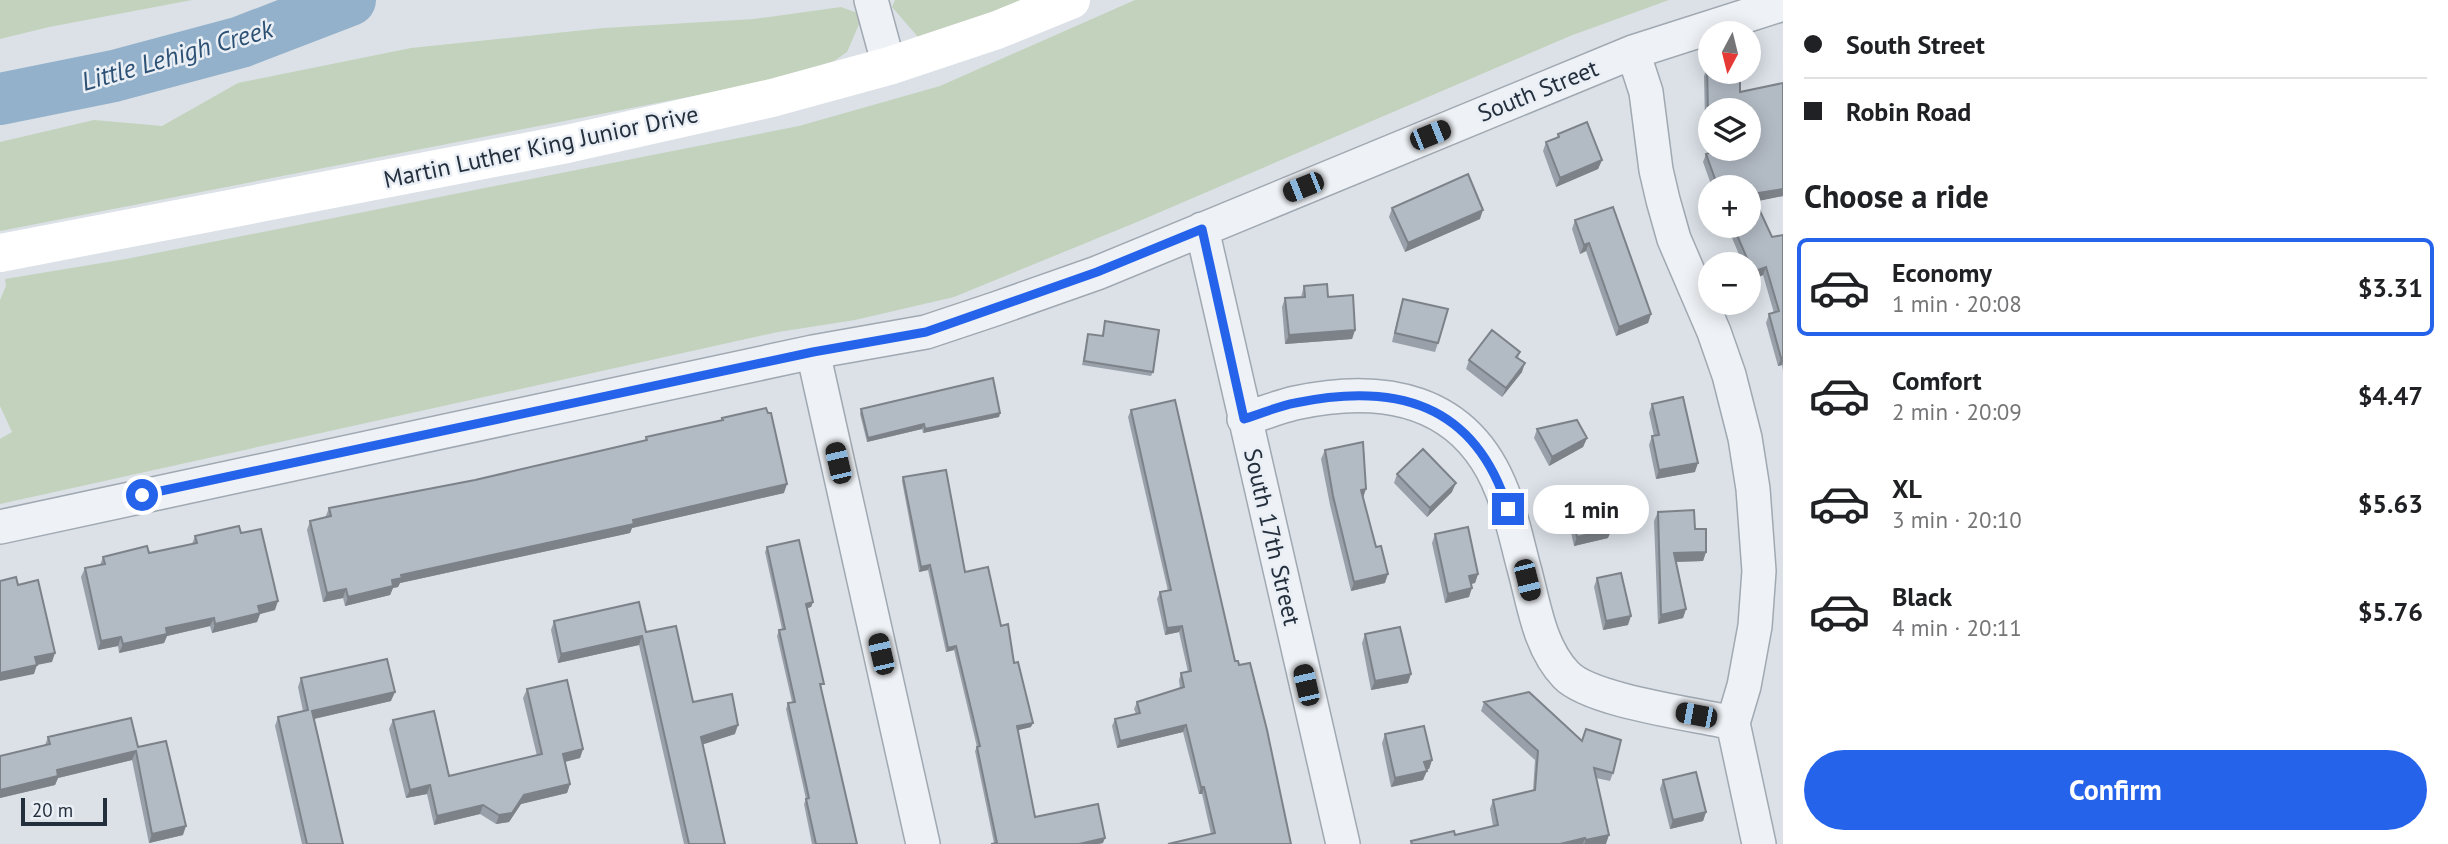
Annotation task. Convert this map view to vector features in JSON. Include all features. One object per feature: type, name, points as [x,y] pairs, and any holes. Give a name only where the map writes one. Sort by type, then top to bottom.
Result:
[{"type":"main road","name":"Martin Luther King Junior Drive","points":[[0,253],[567,144],[772,98],[889,66],[997,30],[1070,0]]},
{"type":"street","name":"South Street","points":[[0,527],[813,352],[926,332],[1097,272],[1633,52],[1783,4]]},
{"type":"street","points":[[873,6],[889,66]]},
{"type":"street","points":[[1633,52],[1646,92],[1656,170],[1674,239],[1714,332],[1729,375],[1745,438],[1753,489],[1759,571],[1755,626],[1744,686],[1733,723],[1759,844]]},
{"type":"street","name":"South 17th Street","points":[[1202,229],[1343,844]]},
{"type":"street","points":[[813,352],[923,844]]},
{"type":"street","points":[[1244,419],[1294,403],[1351,395],[1388,396],[1418,404],[1446,418],[1469,438],[1502,490],[1541,632],[1551,656],[1568,677],[1593,690],[1626,701],[1733,723]]},
{"type":"green space","points":[[0,0],[192,0],[0,39]]},
{"type":"green space","points":[[895,0],[1035,0],[918,37],[892,7]]},
{"type":"green space","points":[[1135,0],[1669,0],[1570,36],[1137,222],[954,297],[855,320],[778,332],[0,504],[0,439],[12,432],[0,406],[0,300],[6,286],[5,279],[126,259],[799,126],[940,86]]},
{"type":"green space","points":[[841,7],[863,15],[847,52],[834,61],[770,81],[0,231],[0,142],[94,120],[162,126],[238,83],[411,48],[604,28],[754,19]]},
{"type":"building","points":[[1783,83],[1783,189],[1761,193],[1761,175],[1714,175],[1709,161],[1761,161],[1761,98],[1708,98],[1707,84],[1740,84],[1740,92]]},
{"type":"building","points":[[1587,122],[1602,160],[1560,178],[1546,142]]},
{"type":"building","points":[[1468,174],[1483,210],[1408,243],[1392,208]]},
{"type":"building","points":[[1613,207],[1651,314],[1619,327],[1589,243],[1584,245],[1575,220]]},
{"type":"building","points":[[1761,213],[1772,237],[1783,235],[1783,358],[1769,314],[1779,311],[1766,267],[1761,269],[1761,252],[1744,252],[1738,238],[1761,238]]},
{"type":"building","points":[[1327,284],[1328,297],[1353,295],[1355,330],[1289,335],[1285,298],[1305,297],[1304,286]]},
{"type":"building","points":[[1403,299],[1448,309],[1438,343],[1395,333]]},
{"type":"building","points":[[1105,321],[1159,330],[1153,372],[1084,361],[1088,334],[1103,336]]},
{"type":"building","points":[[1492,330],[1520,352],[1516,357],[1525,363],[1506,388],[1469,360]]},
{"type":"building","points":[[993,378],[1000,413],[925,429],[924,424],[868,438],[861,409]]},
{"type":"building","points":[[1683,397],[1698,463],[1659,470],[1652,436],[1659,435],[1652,404]]},
{"type":"building","points":[[1175,400],[1235,661],[1238,661],[1239,665],[1250,663],[1291,844],[1168,844],[1215,833],[1186,725],[1120,741],[1115,719],[1140,713],[1137,702],[1184,687],[1181,673],[1191,671],[1182,626],[1167,628],[1160,592],[1171,590],[1131,410]]},
{"type":"building","points":[[766,408],[768,413],[771,413],[787,484],[633,520],[634,524],[401,575],[402,578],[392,580],[393,586],[348,597],[346,589],[327,593],[310,521],[331,516],[329,508],[475,480],[647,440],[646,437]]},
{"type":"building","points":[[1577,420],[1587,438],[1552,457],[1537,429]]},
{"type":"building","points":[[1363,442],[1366,489],[1361,490],[1376,547],[1381,546],[1388,574],[1354,582],[1325,450]]},
{"type":"building","points":[[1423,449],[1456,483],[1430,508],[1397,474]]},
{"type":"building","points":[[946,470],[965,572],[988,567],[1001,626],[1008,624],[1014,663],[1018,662],[1033,723],[1017,726],[1035,817],[1098,804],[1105,838],[1079,844],[991,844],[997,843],[977,747],[980,746],[956,646],[948,648],[930,565],[921,567],[903,477]]},
{"type":"building","points":[[1603,489],[1612,529],[1577,537],[1569,496]]},
{"type":"building","points":[[1694,510],[1695,529],[1706,529],[1706,552],[1674,553],[1686,609],[1661,615],[1658,512]]},
{"type":"building","points":[[239,526],[241,533],[261,529],[278,601],[258,606],[260,613],[215,624],[214,618],[166,628],[167,634],[123,644],[121,637],[101,641],[85,568],[105,564],[103,557],[147,546],[149,553],[197,543],[195,536]]},
{"type":"building","points":[[1468,527],[1478,574],[1469,576],[1472,588],[1448,594],[1435,534]]},
{"type":"building","points":[[799,540],[813,602],[806,604],[824,684],[820,684],[857,844],[816,844],[806,799],[809,798],[788,703],[795,702],[779,630],[785,629],[767,547]]},
{"type":"building","points":[[1621,573],[1631,616],[1606,621],[1597,578]]},
{"type":"building","points":[[16,577],[18,585],[38,580],[55,653],[35,657],[37,665],[0,673],[0,581]]},
{"type":"building","points":[[639,602],[646,632],[676,626],[693,702],[732,694],[738,725],[701,737],[725,844],[689,844],[642,636],[561,654],[554,621]]},
{"type":"building","points":[[1400,627],[1411,674],[1375,681],[1365,634]]},
{"type":"building","points":[[387,659],[395,692],[312,711],[343,844],[307,844],[278,717],[308,710],[301,678]]},
{"type":"building","points":[[567,680],[583,749],[563,754],[570,784],[524,795],[512,813],[499,815],[483,805],[437,816],[430,785],[410,790],[393,720],[434,711],[449,776],[542,754],[527,689]]},
{"type":"building","points":[[1529,692],[1582,741],[1586,729],[1621,740],[1613,773],[1594,768],[1609,835],[1560,844],[1412,844],[1411,841],[1454,831],[1455,835],[1498,825],[1493,800],[1535,790],[1538,751],[1484,702]]},
{"type":"building","points":[[131,718],[138,747],[166,741],[186,826],[152,834],[136,751],[57,770],[58,776],[0,790],[0,756],[50,744],[48,737]]},
{"type":"building","points":[[1424,726],[1432,760],[1424,762],[1427,771],[1395,778],[1385,734]]},
{"type":"building","points":[[1696,772],[1706,812],[1673,820],[1663,780]]},
{"type":"waterway","name":"Little Lehigh Creek","points":[[0,99],[114,76],[241,42],[350,0]]},
{"type":"route","points":[[142,495],[813,352],[926,332],[1097,272],[1202,229],[1244,419],[1294,403],[1351,395],[1388,396],[1418,404],[1446,418],[1469,438],[1502,490],[1508,509]]}]
